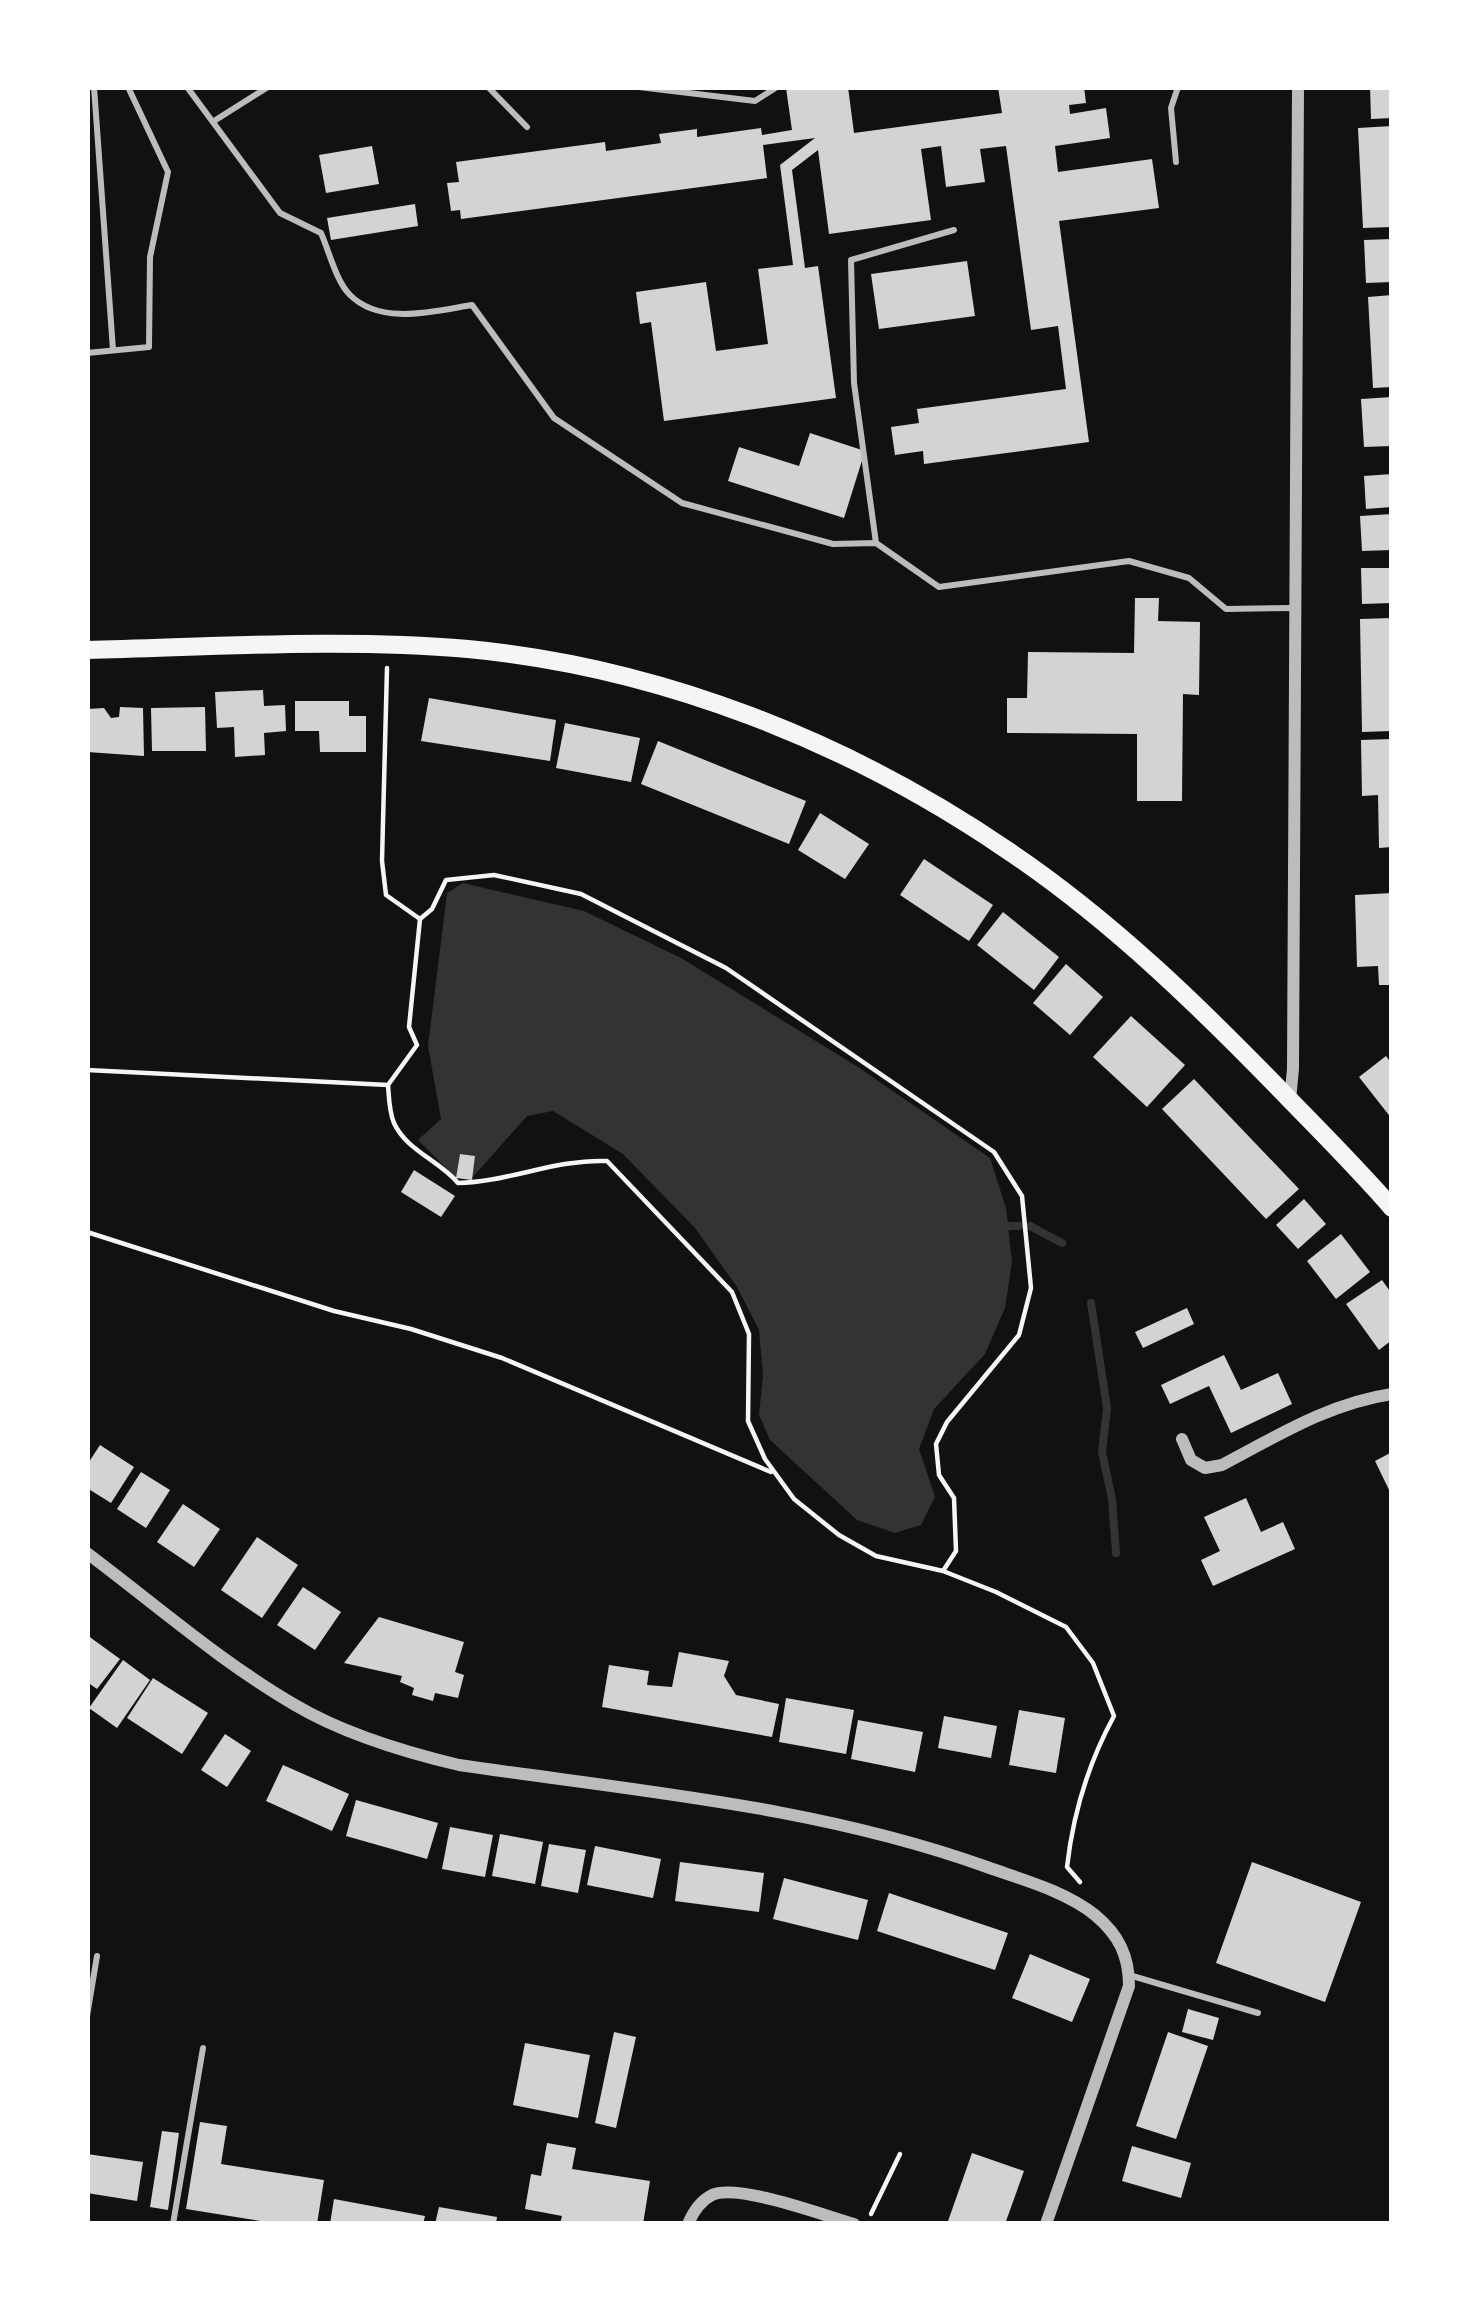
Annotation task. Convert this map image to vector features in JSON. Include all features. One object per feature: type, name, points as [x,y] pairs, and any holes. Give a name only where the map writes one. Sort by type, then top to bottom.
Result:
[{"type":"main road","points":[[87,650],[388,644],[472,650],[657,686],[799,734],[902,787],[1008,850],[1163,974],[1392,1208]]},
{"type":"street","points":[[1290,1100],[1298,87]]},
{"type":"street","points":[[1182,1439],[1191,1460],[1205,1468],[1222,1465],[1322,1413],[1392,1394]]},
{"type":"street","points":[[87,1552],[299,1708],[411,1754],[807,1815],[914,1840],[1074,1901],[1098,1918],[1124,1948],[1129,1975],[1110,2044],[1046,2224]]},
{"type":"street","points":[[688,2224],[698,2205],[715,2193],[735,2192],[854,2224]]},
{"type":"lane","points":[[94,87],[113,350]]},
{"type":"lane","points":[[87,352],[149,347],[150,257],[168,172],[128,87]]},
{"type":"lane","points":[[187,87],[280,213],[321,232],[347,294],[376,312],[421,314],[472,305],[554,418],[682,503],[832,544],[876,543],[939,586],[1129,561],[1189,578],[1226,609],[1295,608]]},
{"type":"lane","points":[[214,122],[268,87]]},
{"type":"lane","points":[[488,87],[527,127]]},
{"type":"lane","points":[[639,87],[755,101],[777,87]]},
{"type":"lane","points":[[1176,162],[1171,108],[1178,87]]},
{"type":"lane","points":[[876,543],[854,383],[851,260],[954,230]]},
{"type":"lane","points":[[87,2016],[97,1956]]},
{"type":"lane","points":[[1129,1975],[1258,2013]]},
{"type":"lane","points":[[172,2224],[203,2048]]},
{"type":"path","points":[[388,644],[382,861],[386,896],[420,919]]},
{"type":"path","points":[[943,1571],[956,1551],[953,1498],[939,1475],[936,1444],[947,1422],[1019,1335],[1031,1288],[1022,1196],[994,1152],[726,968],[581,894],[494,875],[446,880],[432,909],[420,919],[409,1028],[417,1045],[388,1084],[393,1122],[409,1144],[458,1183],[483,1182],[572,1160],[607,1161],[732,1292],[748,1334],[748,1420],[794,1498],[839,1535],[876,1556],[943,1571],[1066,1627],[1093,1663],[1114,1715],[1090,1762],[1070,1841],[1067,1867],[1081,1882],[1074,1901]]},
{"type":"path","points":[[87,1070],[388,1084]]},
{"type":"path","points":[[87,1232],[334,1311],[502,1358],[776,1474]]},
{"type":"path","points":[[866,2224],[900,2154]]},
{"type":"shaded area","points":[[463,883],[584,911],[681,958],[858,1067],[990,1158],[1006,1208],[1012,1262],[1005,1308],[985,1354],[934,1409],[919,1449],[935,1497],[921,1525],[895,1533],[857,1520],[770,1440],[759,1415],[763,1375],[759,1330],[737,1287],[695,1228],[623,1154],[553,1111],[527,1116],[472,1178],[475,1156],[460,1154],[456,1178],[418,1140],[441,1119],[428,1046],[447,893]]},
{"type":"building","points":[[848,87],[854,133],[1002,113],[998,87],[1084,87],[1086,103],[1069,105],[1070,114],[1106,108],[1110,138],[1055,146],[1058,172],[1152,159],[1159,208],[1059,221],[1089,442],[924,464],[923,451],[895,455],[891,427],[919,423],[917,409],[1066,389],[1058,326],[1031,330],[1006,146],[980,149],[985,182],[946,187],[941,146],[921,149],[931,220],[829,234],[818,150],[792,170],[805,268],[818,266],[836,398],[664,421],[651,322],[640,324],[636,292],[706,282],[716,351],[768,344],[758,269],[793,265],[780,165],[815,138],[763,145],[767,178],[461,219],[460,210],[451,211],[447,183],[459,182],[456,162],[605,142],[606,151],[661,143],[659,134],[697,129],[697,137],[761,128],[762,135],[792,130],[786,88]]},
{"type":"building","points":[[1370,87],[1392,87],[1392,118],[1371,119]]},
{"type":"building","points":[[1392,126],[1392,227],[1363,228],[1358,128]]},
{"type":"building","points":[[372,146],[379,184],[326,193],[319,155]]},
{"type":"building","points":[[415,204],[418,226],[331,240],[327,218]]},
{"type":"building","points":[[1392,239],[1392,282],[1366,283],[1364,240]]},
{"type":"building","points":[[967,261],[975,316],[879,329],[871,274]]},
{"type":"building","points":[[1392,295],[1392,387],[1373,388],[1368,297]]},
{"type":"building","points":[[1392,397],[1392,446],[1364,447],[1361,399]]},
{"type":"building","points":[[810,433],[865,451],[844,518],[728,481],[739,447],[799,466]]},
{"type":"building","points":[[1392,474],[1392,507],[1366,509],[1364,476]]},
{"type":"building","points":[[1392,514],[1392,550],[1362,551],[1360,516]]},
{"type":"building","points":[[1361,568],[1392,568],[1392,603],[1362,604]]},
{"type":"building","points":[[1135,598],[1159,598],[1158,621],[1200,622],[1199,695],[1183,694],[1182,801],[1137,801],[1137,734],[1007,733],[1007,698],[1027,698],[1028,652],[1134,653]]},
{"type":"building","points":[[1392,618],[1392,731],[1362,732],[1360,619]]},
{"type":"building","points":[[263,690],[264,706],[285,705],[286,731],[264,733],[265,755],[235,757],[234,727],[217,728],[215,692]]},
{"type":"building","points":[[429,698],[556,720],[550,761],[421,741]]},
{"type":"building","points":[[295,701],[349,701],[349,716],[366,716],[366,752],[320,752],[319,731],[295,731]]},
{"type":"building","points":[[120,707],[143,708],[144,756],[87,752],[87,709],[104,708],[111,718],[119,717]]},
{"type":"building","points":[[205,707],[206,751],[152,751],[151,708]]},
{"type":"building","points":[[565,723],[640,738],[631,782],[556,768]]},
{"type":"building","points":[[1392,739],[1392,847],[1379,848],[1378,795],[1362,796],[1361,740]]},
{"type":"building","points":[[658,741],[806,801],[789,844],[641,784]]},
{"type":"building","points":[[820,813],[869,844],[845,879],[798,850]]},
{"type":"building","points":[[924,859],[993,905],[969,941],[900,895]]},
{"type":"building","points":[[1392,893],[1392,985],[1379,985],[1378,966],[1357,967],[1355,895]]},
{"type":"building","points":[[1003,912],[1059,957],[1034,990],[977,945]]},
{"type":"building","points":[[1066,964],[1103,997],[1070,1035],[1033,1003]]},
{"type":"building","points":[[1131,1016],[1185,1065],[1147,1107],[1093,1057]]},
{"type":"building","points":[[1386,1056],[1392,1064],[1392,1119],[1359,1077]]},
{"type":"building","points":[[1194,1079],[1299,1189],[1266,1219],[1162,1109]]},
{"type":"building","points":[[460,1154],[475,1156],[472,1180],[456,1178]]},
{"type":"building","points":[[414,1170],[455,1196],[441,1217],[401,1192]]},
{"type":"building","points":[[1304,1199],[1326,1224],[1298,1249],[1276,1225]]},
{"type":"building","points":[[1341,1234],[1370,1272],[1336,1299],[1307,1261]]},
{"type":"building","points":[[1382,1280],[1392,1294],[1392,1340],[1379,1350],[1346,1304]]},
{"type":"building","points":[[1187,1308],[1194,1324],[1143,1348],[1135,1332]]},
{"type":"building","points":[[1224,1355],[1241,1390],[1278,1373],[1292,1404],[1231,1433],[1209,1386],[1170,1404],[1161,1385]]},
{"type":"building","points":[[100,1445],[134,1467],[111,1503],[87,1488],[87,1465]]},
{"type":"building","points":[[1392,1452],[1392,1496],[1375,1461]]},
{"type":"building","points":[[141,1472],[170,1490],[146,1528],[117,1509]]},
{"type":"building","points":[[1246,1498],[1261,1532],[1283,1522],[1295,1549],[1213,1586],[1201,1560],[1220,1551],[1204,1517]]},
{"type":"building","points":[[183,1504],[220,1529],[194,1567],[157,1542]]},
{"type":"building","points":[[257,1537],[298,1565],[262,1618],[221,1590]]},
{"type":"building","points":[[303,1587],[341,1612],[315,1650],[277,1625]]},
{"type":"building","points":[[379,1617],[464,1642],[455,1672],[464,1675],[458,1698],[435,1693],[433,1701],[412,1695],[414,1688],[400,1682],[402,1676],[344,1663]]},
{"type":"building","points":[[87,1635],[120,1659],[97,1689],[87,1682]]},
{"type":"building","points":[[679,1652],[729,1661],[724,1676],[736,1695],[779,1704],[772,1737],[602,1707],[609,1665],[649,1671],[647,1685],[672,1687]]},
{"type":"building","points":[[123,1660],[150,1680],[117,1728],[89,1708]]},
{"type":"building","points":[[153,1678],[208,1713],[182,1754],[127,1718]]},
{"type":"building","points":[[786,1698],[854,1710],[846,1754],[779,1742]]},
{"type":"building","points":[[1019,1710],[1065,1718],[1056,1773],[1009,1765]]},
{"type":"building","points":[[944,1716],[997,1726],[991,1758],[938,1748]]},
{"type":"building","points":[[858,1720],[923,1732],[915,1772],[851,1759]]},
{"type":"building","points":[[225,1734],[251,1751],[227,1787],[201,1770]]},
{"type":"building","points":[[283,1765],[349,1794],[332,1831],[266,1801]]},
{"type":"building","points":[[356,1800],[438,1823],[427,1859],[346,1836]]},
{"type":"building","points":[[450,1827],[493,1835],[485,1877],[442,1869]]},
{"type":"building","points":[[500,1834],[543,1842],[535,1884],[492,1876]]},
{"type":"building","points":[[549,1844],[586,1850],[578,1893],[541,1886]]},
{"type":"building","points":[[595,1846],[661,1859],[653,1898],[587,1885]]},
{"type":"building","points":[[680,1862],[764,1873],[759,1912],[675,1901]]},
{"type":"building","points":[[1252,1862],[1361,1902],[1325,2002],[1216,1963]]},
{"type":"building","points":[[784,1878],[868,1900],[858,1940],[773,1919]]},
{"type":"building","points":[[889,1893],[1008,1933],[995,1970],[877,1931]]},
{"type":"building","points":[[1030,1954],[1090,1979],[1072,2022],[1012,1998]]},
{"type":"building","points":[[1188,2009],[1219,2018],[1213,2040],[1182,2032]]},
{"type":"building","points":[[614,2032],[636,2037],[616,2128],[595,2123]]},
{"type":"building","points":[[1168,2032],[1208,2046],[1176,2139],[1136,2126]]},
{"type":"building","points":[[525,2043],[590,2055],[578,2118],[513,2105]]},
{"type":"building","points":[[200,2122],[227,2126],[221,2164],[324,2180],[317,2224],[279,2224],[186,2209]]},
{"type":"building","points":[[162,2131],[179,2133],[168,2210],[150,2207]]},
{"type":"building","points":[[547,2143],[576,2148],[572,2169],[650,2181],[643,2224],[560,2224],[562,2216],[525,2209],[531,2174],[541,2176]]},
{"type":"building","points":[[1132,2146],[1191,2163],[1181,2198],[1122,2181]]},
{"type":"building","points":[[972,2153],[1024,2171],[1005,2224],[947,2224]]},
{"type":"building","points":[[87,2154],[143,2162],[137,2201],[87,2193]]},
{"type":"building","points":[[334,2199],[425,2216],[423,2224],[330,2224]]},
{"type":"building","points":[[439,2207],[497,2217],[496,2224],[435,2224]]},
{"type":"waterway","points":[[1008,1226],[1019,1226]]},
{"type":"waterway","points":[[1030,1226],[1062,1243]]},
{"type":"waterway","points":[[1091,1303],[1107,1408],[1102,1452],[1116,1553]]}]
